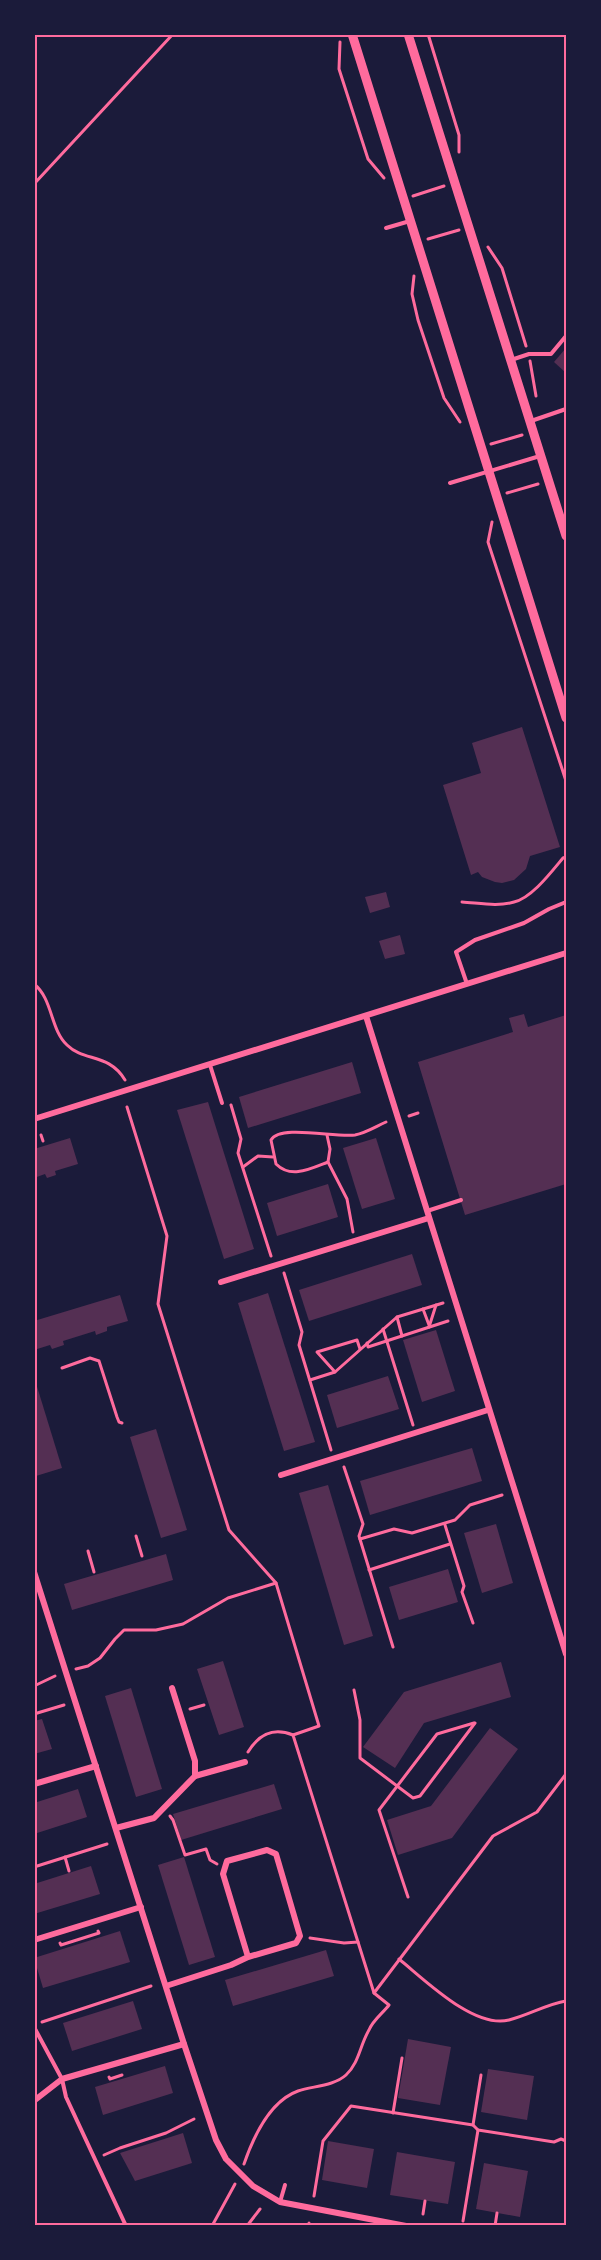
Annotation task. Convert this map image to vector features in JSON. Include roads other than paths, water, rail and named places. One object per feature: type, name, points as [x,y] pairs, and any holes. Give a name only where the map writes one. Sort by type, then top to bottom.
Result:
[{"type":"street","points":[[352,34],[567,718]]},
{"type":"street","points":[[408,34],[567,536]]},
{"type":"street","points":[[34,1119],[567,953]]},
{"type":"street","points":[[366,1016],[488,1410],[567,1654]]},
{"type":"street","points":[[221,1282],[356,1240],[427,1214]]},
{"type":"street","points":[[281,1475],[488,1410]]},
{"type":"street","points":[[34,1572],[184,2044],[216,2140],[226,2159],[253,2186],[280,2202],[406,2226]]},
{"type":"street","points":[[172,1688],[195,1761],[195,1776]]},
{"type":"street","points":[[116,1828],[148,1821],[195,1776],[245,1762]]},
{"type":"street","points":[[34,1784],[96,1766]]},
{"type":"street","points":[[166,1986],[296,1943],[300,1936],[276,1854],[267,1850],[227,1861],[224,1867],[223,1874],[248,1957]]},
{"type":"street","points":[[34,1940],[141,1907]]},
{"type":"street","points":[[35,2100],[62,2079],[184,2044]]},
{"type":"lane","points":[[386,228],[410,221]]},
{"type":"lane","points":[[511,360],[529,354],[551,354],[567,336]]},
{"type":"lane","points":[[530,421],[567,409]]},
{"type":"lane","points":[[450,483],[541,455]]},
{"type":"lane","points":[[467,984],[456,952],[475,940],[524,923],[567,902]]},
{"type":"lane","points":[[210,1065],[222,1103]]},
{"type":"lane","points":[[427,1214],[461,1200]]},
{"type":"lane","points":[[34,2026],[62,2079],[66,2097],[126,2226]]},
{"type":"lane","points":[[280,2202],[285,2185]]}]
